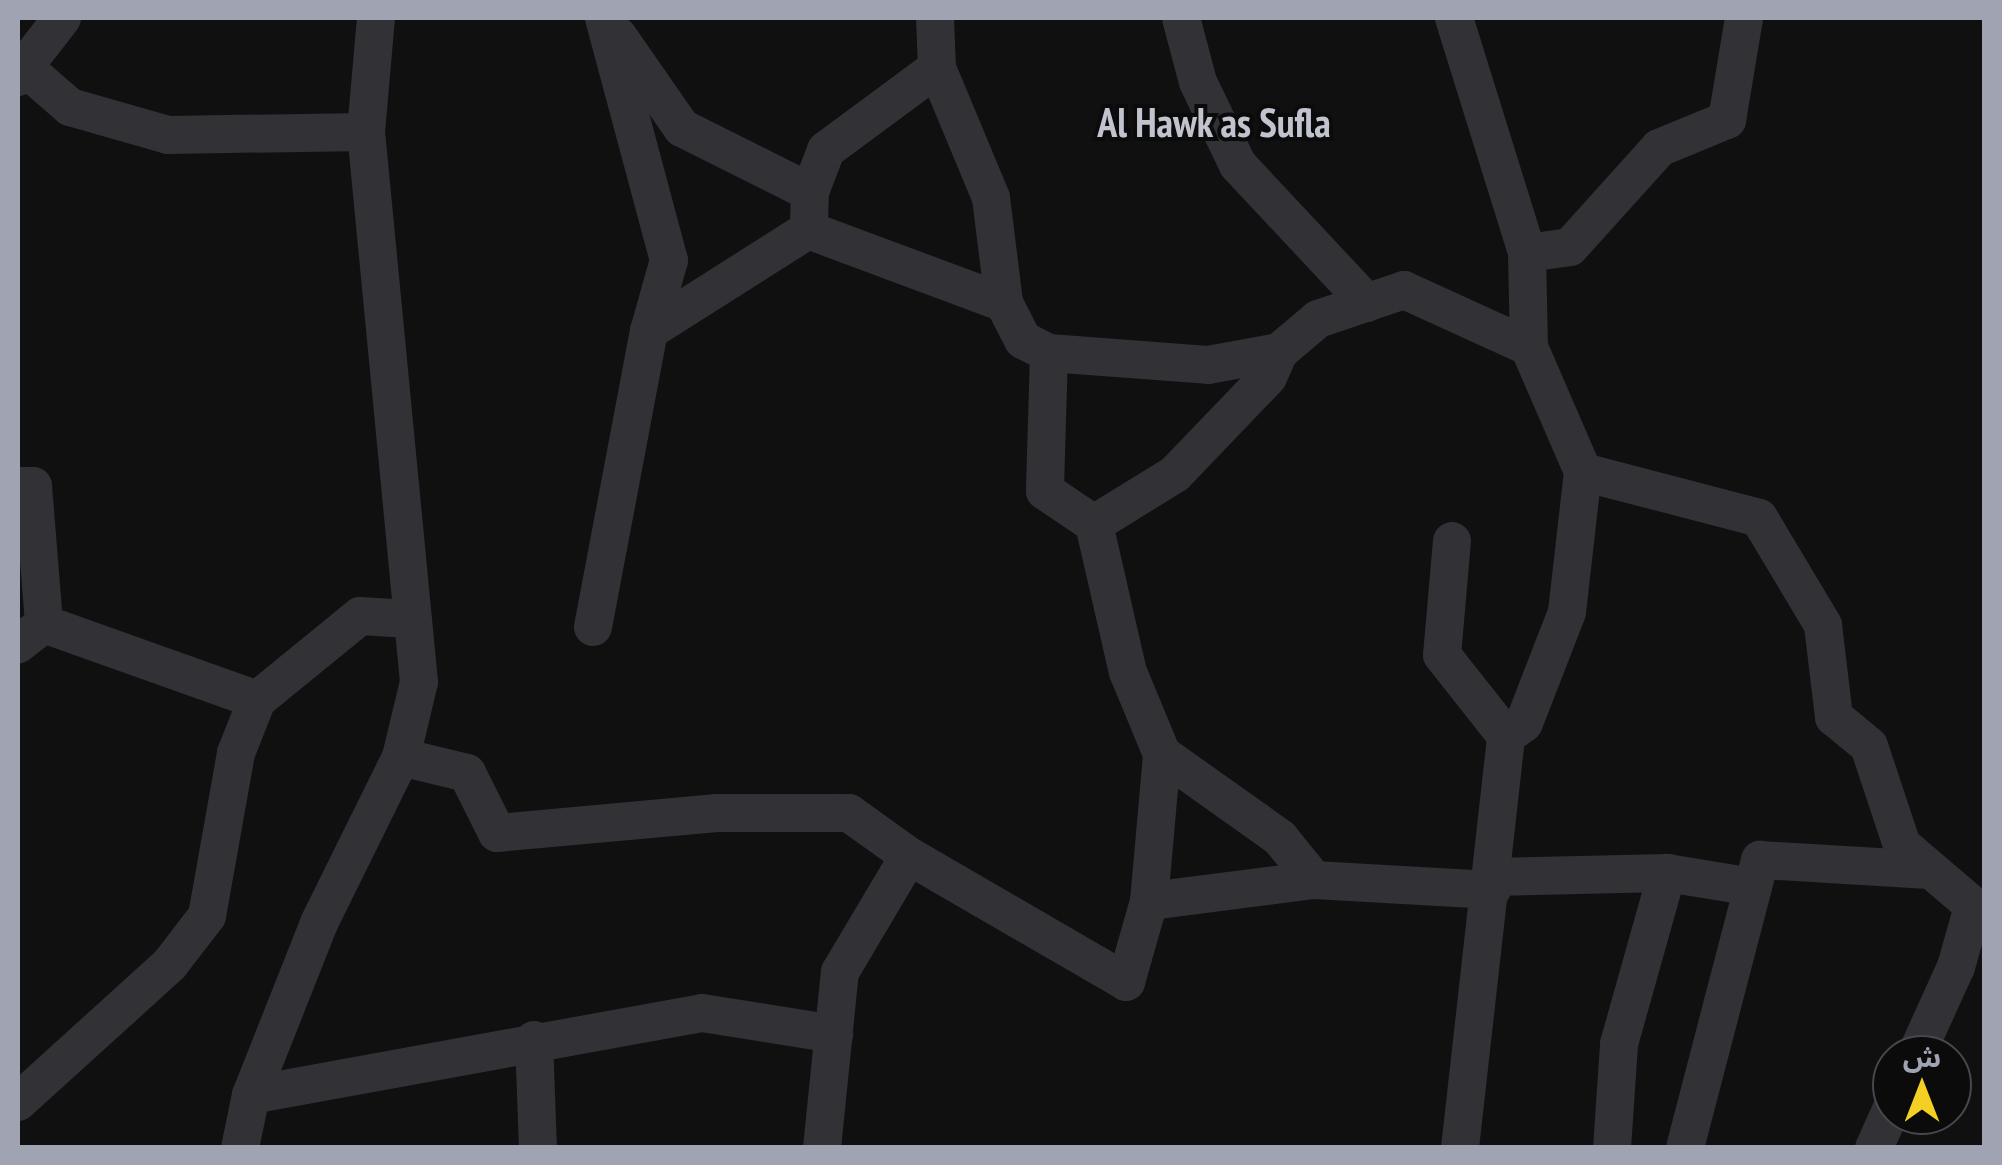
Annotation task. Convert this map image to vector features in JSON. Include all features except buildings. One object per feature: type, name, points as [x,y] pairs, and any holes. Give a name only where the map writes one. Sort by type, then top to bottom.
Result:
[{"type":"street","points":[[240,1148],[251,1096],[319,924],[401,756],[419,682],[366,132],[376,18]]},
{"type":"street","points":[[605,18],[682,128],[810,192]]},
{"type":"street","points":[[593,627],[649,331],[669,260],[605,18]]},
{"type":"street","points":[[935,18],[937,68],[991,198],[1004,303],[1023,340],[1048,353],[1208,365],[1280,352]]},
{"type":"street","points":[[1181,18],[1198,82],[1238,165],[1367,302]]},
{"type":"street","points":[[1454,18],[1526,254],[1529,346],[1582,472],[1567,612],[1524,723],[1506,736]]},
{"type":"street","points":[[1526,254],[1570,247],[1659,148],[1727,120],[1744,18]]},
{"type":"street","points":[[33,47],[70,107],[168,135],[366,132]]},
{"type":"street","points":[[808,230],[810,192],[826,150],[937,68]]},
{"type":"street","points":[[649,331],[808,230]]},
{"type":"street","points":[[808,230],[1004,303]]},
{"type":"street","points":[[1094,524],[1176,474],[1268,377],[1280,352],[1318,319],[1404,290],[1529,346]]},
{"type":"street","points":[[401,756],[467,773],[497,833],[717,812],[849,812],[909,856],[1126,982],[1150,902],[1162,754],[1128,672],[1094,524],[1044,491],[1048,353]]},
{"type":"street","points":[[1582,472],[1760,518],[1823,625],[1834,717],[1870,746],[1902,845],[1978,912],[1925,1035]]},
{"type":"street","points":[[18,486],[32,486],[31,634],[257,700]]},
{"type":"street","points":[[1452,540],[1442,655],[1506,736],[1460,1148]]},
{"type":"street","points":[[18,1102],[170,964],[207,916],[236,753],[257,700],[360,616],[410,619]]},
{"type":"street","points":[[1162,754],[1280,838],[1314,880]]},
{"type":"street","points":[[822,1148],[840,972],[909,856]]},
{"type":"street","points":[[1685,1148],[1760,860],[1928,870]]},
{"type":"street","points":[[1150,902],[1314,880],[1492,884],[1667,873],[1753,887]]},
{"type":"street","points":[[1612,1148],[1619,1044],[1667,873]]},
{"type":"street","points":[[251,1096],[534,1040],[702,1014],[834,1034]]},
{"type":"street","points":[[534,1040],[538,1148]]},
{"type":"district","name":"Al Hawk as Sufla","points":[[1214,122]]}]
